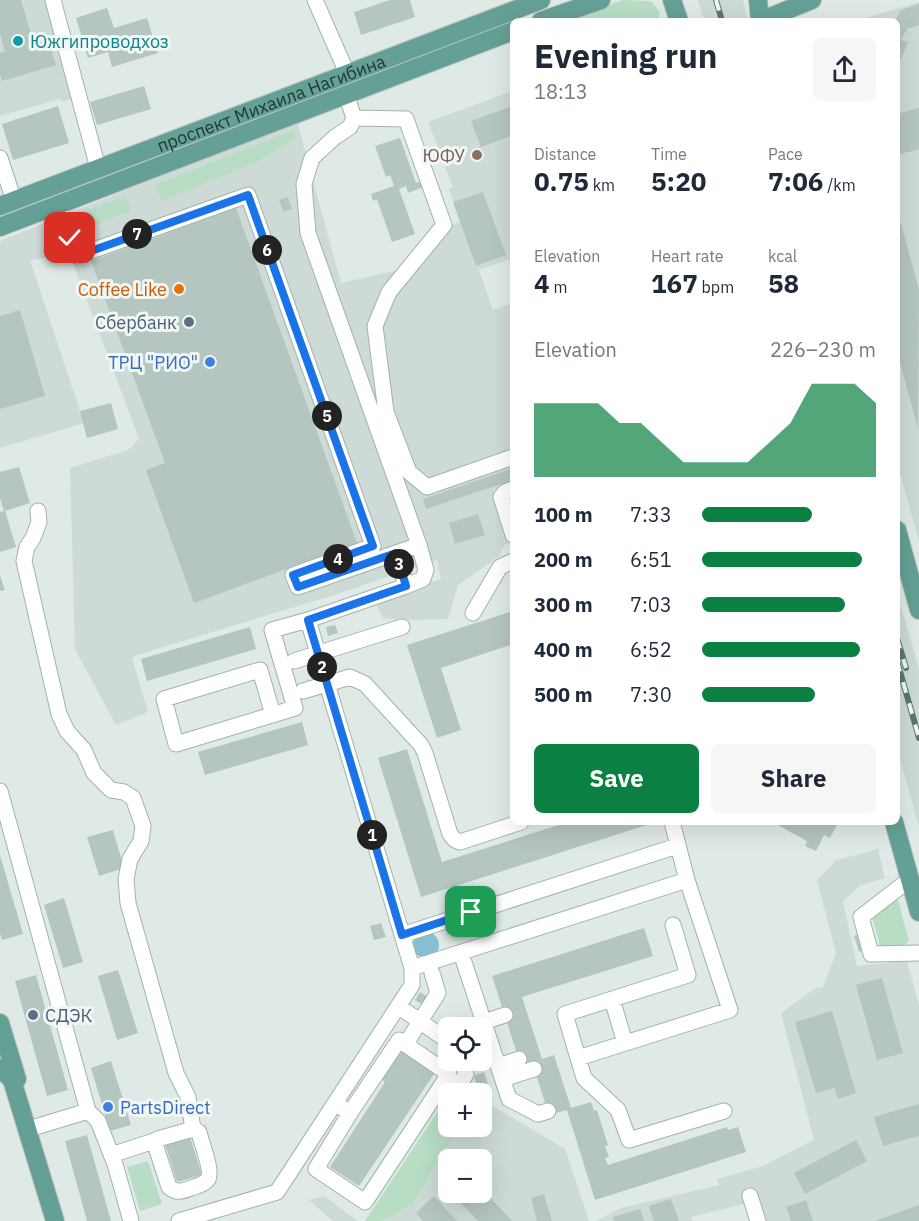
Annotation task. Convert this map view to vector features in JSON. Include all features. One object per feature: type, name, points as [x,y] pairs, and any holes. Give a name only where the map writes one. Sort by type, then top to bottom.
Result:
[{"type":"main road","name":"проспект Михаила Нагибина","points":[[7,203],[347,74],[508,5],[541,0]]},
{"type":"main road","points":[[550,18],[601,0]]},
{"type":"main road","points":[[758,0],[760,18]]},
{"type":"main road","points":[[772,0],[779,4],[804,3]]},
{"type":"main road","points":[[767,18],[804,3]]},
{"type":"main road","points":[[786,18],[804,3]]},
{"type":"main road","name":"проспект Михаила Нагибина","points":[[0,227],[510,32]]},
{"type":"main road","points":[[900,541],[919,610]]},
{"type":"main road","points":[[895,825],[919,912]]},
{"type":"main road","points":[[0,1023],[7,1077],[57,1221]]},
{"type":"street","points":[[53,0],[98,168]]},
{"type":"street","points":[[315,0],[347,74]]},
{"type":"street","points":[[273,715],[260,670],[164,699],[176,744],[273,715],[295,708],[272,630],[406,586],[423,579],[426,570],[308,233],[303,184],[312,158],[350,127],[354,118],[346,94]]},
{"type":"street","points":[[354,118],[406,119],[444,225],[389,292],[375,326],[386,412],[409,472],[427,487],[510,459]]},
{"type":"street","points":[[0,158],[7,203]]},
{"type":"street","points":[[58,204],[77,256],[248,195],[373,546],[293,575],[298,587],[419,545]]},
{"type":"street","points":[[510,490],[501,497],[510,526]]},
{"type":"street","points":[[38,511],[39,522],[27,547],[24,561],[48,672],[59,714],[67,731],[84,750],[94,773],[111,790],[124,792],[134,798],[143,826],[141,841],[130,860],[126,879],[128,903],[176,1072],[188,1097],[193,1129]]},
{"type":"street","points":[[396,553],[406,586]]},
{"type":"street","points":[[472,613],[500,567],[510,562]]},
{"type":"street","points":[[178,1221],[277,1192],[412,985],[412,968],[308,620]]},
{"type":"street","points":[[294,661],[402,627]]},
{"type":"street","points":[[303,691],[350,677],[365,684],[421,746],[450,834],[455,840],[459,842],[512,825]]},
{"type":"street","points":[[0,791],[88,1111],[98,1120],[115,1164],[131,1221]]},
{"type":"street","points":[[578,1058],[730,1010],[687,880],[673,825]]},
{"type":"street","points":[[402,935],[677,846]]},
{"type":"street","points":[[910,879],[861,917],[871,954],[919,953]]},
{"type":"street","points":[[412,968],[687,880]]},
{"type":"street","points":[[673,925],[688,975],[565,1014],[584,1078],[618,1110],[629,1140],[724,1111]]},
{"type":"street","points":[[461,952],[482,1017]]},
{"type":"street","points":[[407,1042],[438,993],[432,973]]},
{"type":"street","points":[[612,999],[625,1043]]},
{"type":"street","points":[[398,1006],[438,1034]]},
{"type":"street","points":[[492,1019],[505,1015]]},
{"type":"street","points":[[399,1040],[449,1074],[364,1202],[316,1169],[350,1113],[399,1040]]},
{"type":"street","points":[[492,1048],[509,1099],[538,1114],[548,1111]]},
{"type":"street","points":[[500,1073],[519,1059]]},
{"type":"street","points":[[500,1073],[534,1069]]},
{"type":"street","points":[[7,1077],[32,1128],[57,1221]]},
{"type":"street","points":[[335,1103],[350,1113]]},
{"type":"street","points":[[32,1128],[88,1111]]},
{"type":"street","points":[[111,1155],[154,1141],[193,1129],[199,1132],[210,1172],[208,1179],[202,1185],[179,1192],[173,1191],[169,1187],[154,1141]]},
{"type":"street","points":[[750,1196],[758,1221]]},
{"type":"shaded area","points":[[0,0],[61,0],[51,3],[75,98],[62,102],[60,99],[0,116]]},
{"type":"shaded area","points":[[698,0],[743,0],[747,18],[703,18]]},
{"type":"shaded area","points":[[919,2],[919,542],[900,473],[900,18],[866,18]]},
{"type":"shaded area","points":[[510,92],[510,259],[479,270],[493,310],[510,304],[510,484],[493,490],[510,545],[505,544],[498,557],[458,585],[448,619],[383,618],[375,602],[441,579],[437,560],[334,595],[137,655],[132,658],[148,712],[116,725],[75,649],[70,468],[128,450],[139,439],[70,255],[30,260],[84,423],[0,448],[0,241],[297,121],[341,283],[407,268],[444,228],[460,222],[449,189],[453,187],[428,122]]},
{"type":"shaded area","points":[[900,603],[919,669],[919,827],[900,759]]},
{"type":"shaded area","points":[[878,849],[885,878],[859,886],[843,902],[857,966],[907,961],[919,1005],[919,1221],[750,1221],[744,1204],[691,1217],[692,1221],[596,1221],[621,1208],[719,1185],[717,1179],[763,1166],[814,1140],[781,1013],[816,988],[823,987],[836,953],[817,880],[837,860]]},
{"type":"shaded area","points":[[492,1106],[565,1149],[589,1221],[381,1221],[412,1205],[438,1162],[438,1203],[492,1203],[492,1149],[446,1149],[453,1137],[492,1137]]},
{"type":"shaded area","points":[[324,1196],[358,1221],[333,1221],[309,1200]]},
{"type":"green space","points":[[623,0],[651,1],[660,12],[658,18],[572,18]]},
{"type":"green space","points":[[294,130],[296,138],[257,162],[162,201],[155,185]]},
{"type":"green space","points":[[126,196],[131,211],[83,229],[77,214]]},
{"type":"green space","points":[[892,900],[898,900],[909,941],[900,948],[880,945],[872,917]]},
{"type":"green space","points":[[438,1111],[438,1137],[453,1137],[446,1149],[438,1149],[438,1162],[412,1205],[381,1221],[365,1221]]},
{"type":"green space","points":[[148,1161],[162,1204],[140,1211],[127,1167]]},
{"type":"water","points":[[426,932],[435,936],[439,945],[435,954],[426,958],[417,954],[413,945],[417,936]]},
{"type":"building","name":"Южгипроводхоз","points":[[0,0],[21,0],[34,44],[48,39],[56,65],[2,81],[0,53],[5,52],[0,34]]},
{"type":"building","points":[[390,0],[410,0],[415,17],[361,35],[354,12]]},
{"type":"building","points":[[919,4],[919,25],[907,29],[901,40],[908,42],[900,61],[900,18],[897,18],[901,10]]},
{"type":"building","points":[[107,8],[114,28],[147,18],[158,53],[112,67],[108,52],[88,58],[76,18]]},
{"type":"building","points":[[144,86],[151,109],[97,125],[90,102]]},
{"type":"building","points":[[58,106],[69,143],[13,160],[2,124]]},
{"type":"building","points":[[510,107],[510,136],[481,147],[471,121]]},
{"type":"building","points":[[919,108],[919,149],[900,154],[900,113]]},
{"type":"building","points":[[400,138],[416,183],[421,181],[423,187],[408,193],[406,186],[399,189],[415,234],[392,242],[377,199],[373,201],[371,194],[394,186],[390,175],[386,177],[375,146]]},
{"type":"building","points":[[483,192],[506,255],[476,266],[453,202]]},
{"type":"building","points":[[288,197],[292,209],[283,212],[279,200]]},
{"type":"building","name":"ТРЦ \"РИО\"","points":[[236,208],[357,543],[194,603],[146,470],[165,463],[91,261]]},
{"type":"building","points":[[900,220],[919,290],[918,429],[900,362]]},
{"type":"building","points":[[20,310],[45,396],[0,409],[0,316]]},
{"type":"building","points":[[111,403],[118,429],[87,438],[80,411]]},
{"type":"building","points":[[19,467],[30,503],[5,511],[16,547],[0,552],[0,512],[4,511],[0,498],[0,472]]},
{"type":"building","points":[[510,469],[510,481],[426,509],[423,499]]},
{"type":"building","points":[[478,514],[485,535],[455,544],[449,523]]},
{"type":"building","points":[[0,575],[5,590],[0,591]]},
{"type":"building","points":[[510,612],[510,645],[441,668],[461,730],[437,738],[407,645]]},
{"type":"building","points":[[335,625],[338,633],[328,636],[326,627]]},
{"type":"building","points":[[250,627],[256,649],[147,681],[141,659]]},
{"type":"building","points":[[302,722],[308,745],[205,775],[198,752]]},
{"type":"building","points":[[407,749],[442,862],[559,825],[647,825],[421,897],[378,758]]},
{"type":"building","points":[[778,825],[837,825],[830,838],[824,835],[816,851],[805,846],[807,841]]},
{"type":"building","points":[[113,830],[124,868],[99,876],[87,837]]},
{"type":"building","points":[[0,855],[23,934],[2,940],[0,934]]},
{"type":"building","points":[[64,898],[83,962],[63,968],[44,905]]},
{"type":"building","points":[[381,923],[386,937],[374,940],[370,926]]},
{"type":"building","points":[[644,928],[653,956],[522,997],[542,1059],[554,1055],[571,1108],[591,1102],[594,1111],[597,1110],[608,1145],[605,1146],[609,1157],[605,1158],[608,1165],[727,1127],[728,1130],[738,1127],[746,1152],[595,1200],[567,1110],[549,1115],[532,1062],[521,1066],[492,976]]},
{"type":"building","points":[[867,932],[872,948],[859,952],[854,936]]},
{"type":"building","points":[[118,970],[138,1033],[117,1040],[98,976]]},
{"type":"building","points":[[36,975],[68,1090],[47,1096],[15,981]]},
{"type":"building","points":[[882,978],[903,1053],[877,1060],[856,985]]},
{"type":"building","points":[[420,992],[428,997],[423,1005],[415,1000]]},
{"type":"building","points":[[832,1011],[856,1093],[838,1099],[834,1088],[816,1093],[795,1022]]},
{"type":"building","points":[[400,1050],[434,1074],[359,1186],[330,1167],[385,1082],[381,1079]]},
{"type":"building","points":[[111,1061],[131,1125],[110,1131],[91,1068]]},
{"type":"building","points":[[484,1072],[488,1083],[476,1083],[474,1076]]},
{"type":"building","points":[[919,1104],[919,1136],[883,1146],[874,1117]]},
{"type":"building","points":[[87,1135],[111,1221],[87,1221],[65,1141]]},
{"type":"building","points":[[190,1137],[202,1175],[177,1182],[165,1144]]},
{"type":"building","points":[[856,1140],[867,1161],[805,1194],[794,1173]]},
{"type":"building","points":[[544,1194],[552,1221],[537,1221],[531,1198]]},
{"type":"building","points":[[434,1196],[457,1221],[423,1221],[416,1213]]},
{"type":"building","points":[[671,1199],[679,1221],[654,1221],[649,1206]]},
{"type":"building","points":[[492,1200],[512,1221],[478,1221],[461,1203],[492,1203]]},
{"type":"building","points":[[806,1200],[813,1221],[791,1221],[786,1207]]},
{"type":"building","points":[[919,1205],[919,1221],[875,1221]]},
{"type":"building","points":[[640,1209],[644,1221],[614,1221],[613,1217]]},
{"type":"railway","points":[[716,0],[721,18]]},
{"type":"railway","points":[[900,648],[906,668]]},
{"type":"railway","points":[[900,672],[919,738]]},
{"type":"place","name":"Южгипроводхоз","points":[[18,41]]},
{"type":"place","name":"ЮФУ","points":[[477,155]]},
{"type":"place","name":"Coffee Like","points":[[179,289]]},
{"type":"place","name":"Сбербанк","points":[[189,322]]},
{"type":"place","name":"ТРЦ \"РИО\"","points":[[210,362]]},
{"type":"place","name":"СДЭК","points":[[33,1015]]},
{"type":"place","name":"PartsDirect","points":[[108,1107]]},
{"type":"route","points":[[70,238],[77,256],[248,195],[373,546],[293,575],[298,587],[396,553],[406,586],[308,620],[402,935],[471,912]]}]
